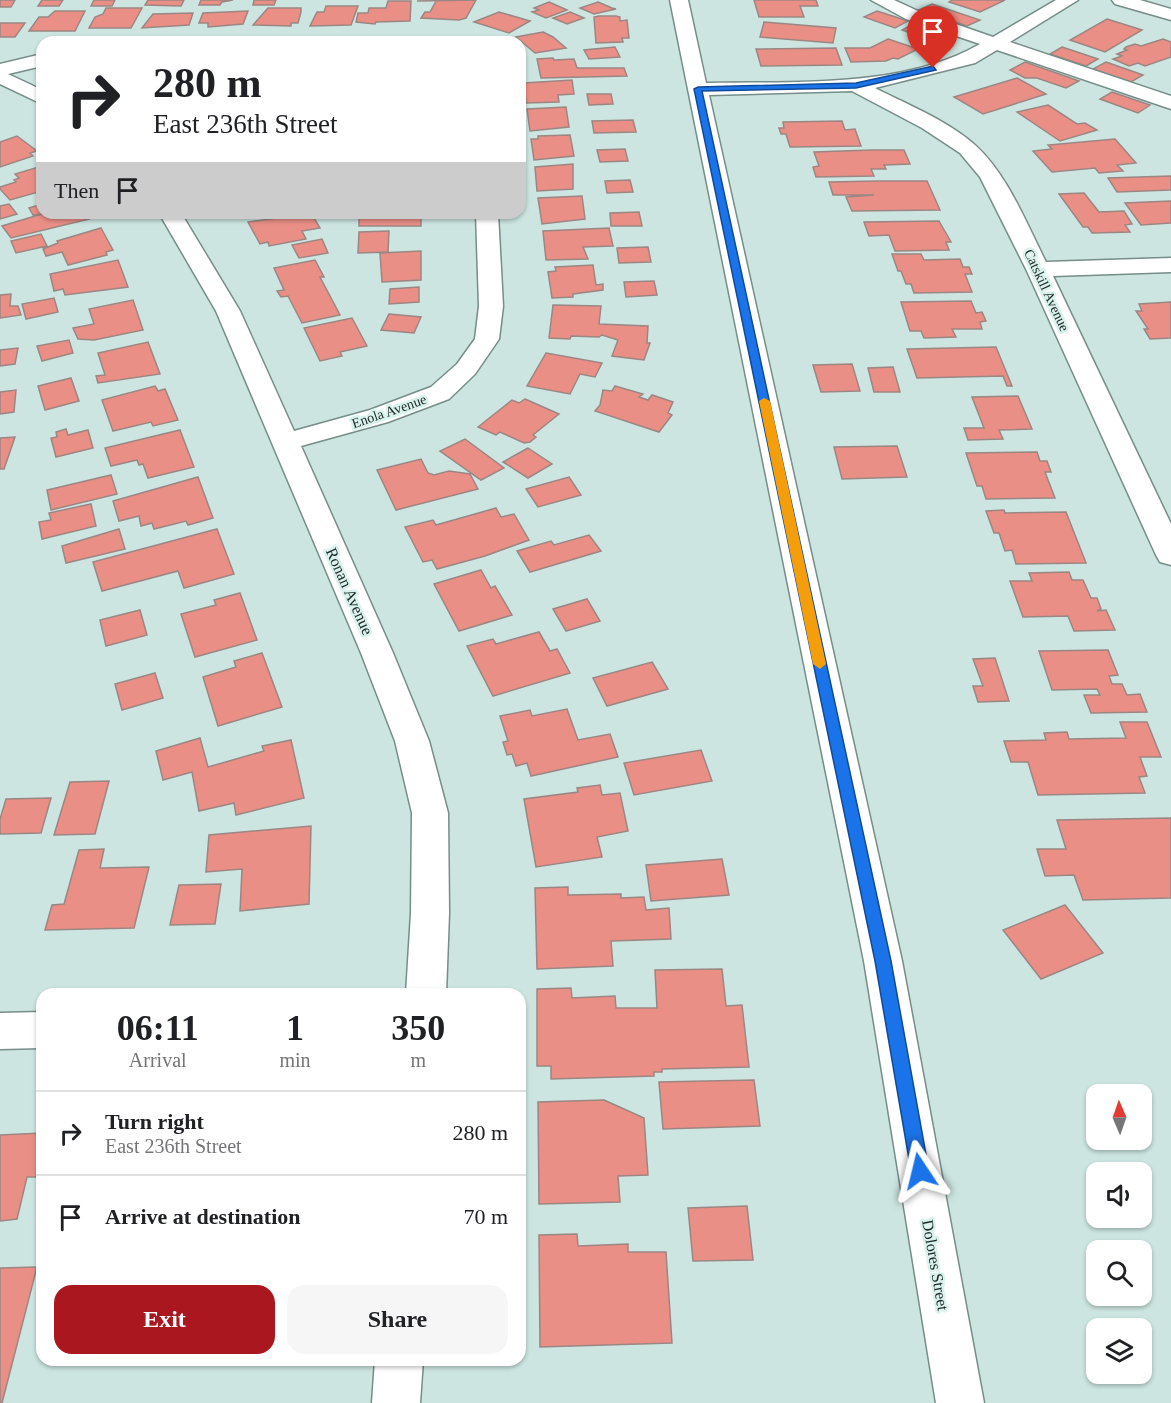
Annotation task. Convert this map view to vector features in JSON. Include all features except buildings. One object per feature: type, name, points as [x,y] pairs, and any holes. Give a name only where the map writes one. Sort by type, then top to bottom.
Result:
[{"type":"street","name":"Dolores Street","points":[[679,0],[883,961],[960,1403]]},
{"type":"street","points":[[880,0],[912,15],[1171,103]]},
{"type":"street","points":[[698,89],[856,85],[898,78],[968,59],[999,43],[1069,0]]},
{"type":"street","points":[[1120,0],[1171,15]]},
{"type":"street","points":[[0,70],[36,61]]},
{"type":"street","points":[[0,77],[36,95]]},
{"type":"street","name":"Catskill Avenue","points":[[856,85],[930,124],[967,148],[990,175],[1161,512],[1171,555]]},
{"type":"street","name":"Ronan Avenue","points":[[174,219],[228,311],[377,653],[412,741],[430,813],[430,913],[426,988]]},
{"type":"street","name":"Enola Avenue","points":[[285,442],[379,417],[440,393],[466,369],[487,339],[492,306],[487,219]]},
{"type":"street","points":[[1038,268],[1171,265]]},
{"type":"street","points":[[0,1031],[36,1030]]},
{"type":"street","points":[[396,1403],[399,1366]]},
{"type":"slow traffic","points":[[764,401],[820,664]]},
{"type":"route","points":[[920,1171],[883,961],[698,89],[856,85],[898,78],[933,68]]}]
